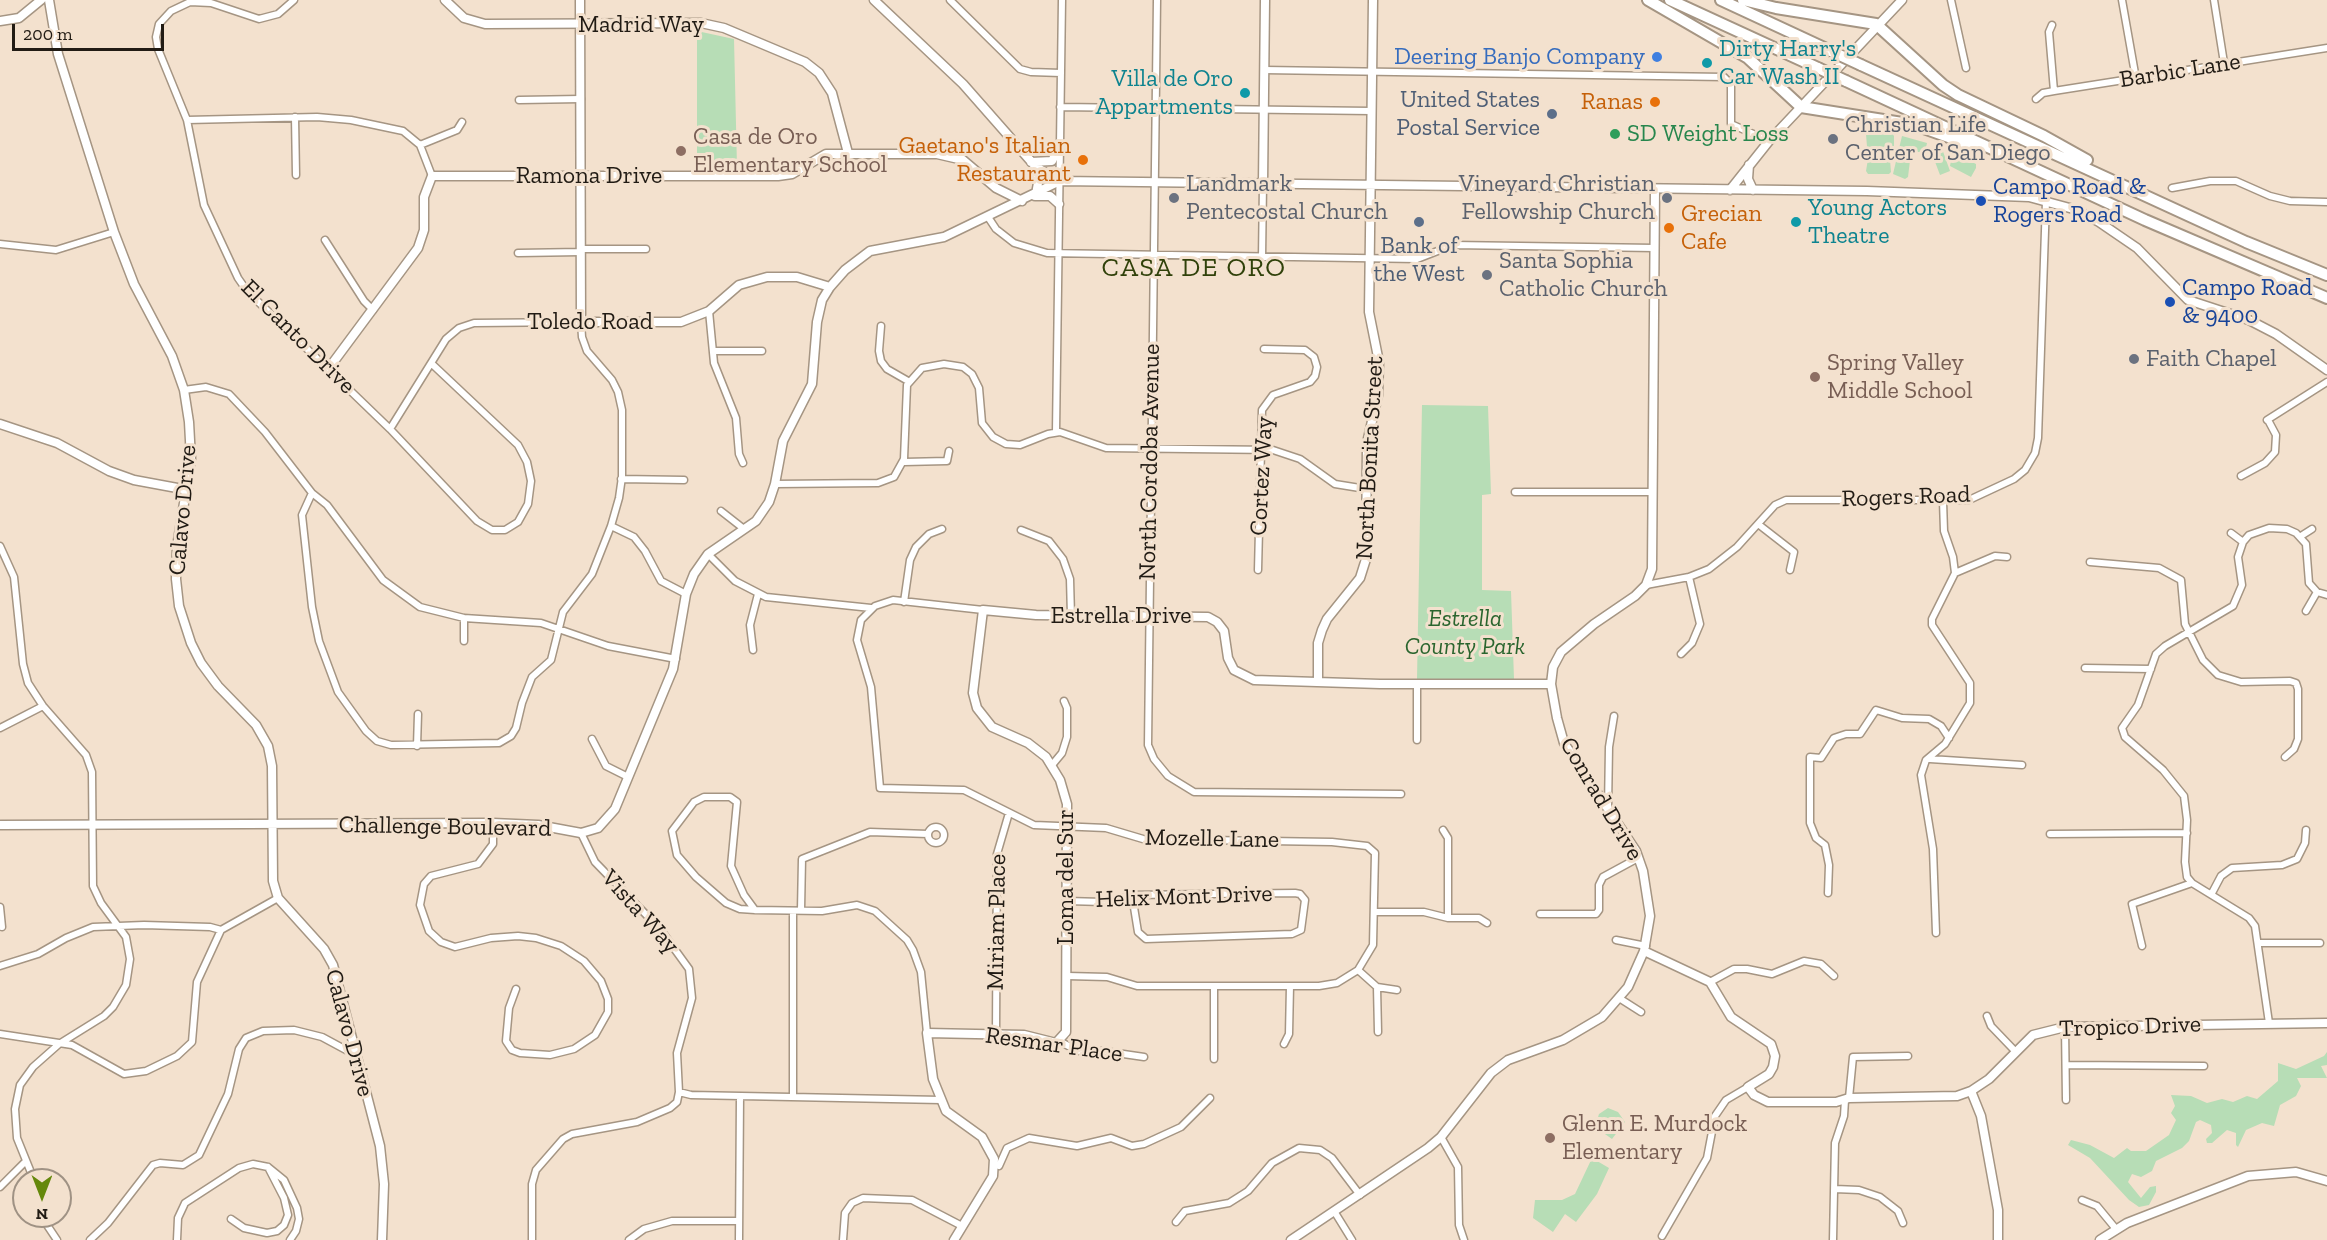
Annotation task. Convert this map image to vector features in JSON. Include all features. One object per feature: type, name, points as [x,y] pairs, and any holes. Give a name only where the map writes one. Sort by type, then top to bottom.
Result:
[{"type":"highway","points":[[1648,0],[1748,57],[1801,107],[1915,125],[2020,161]]},
{"type":"highway","points":[[1670,0],[2240,262],[2327,298]]},
{"type":"highway","points":[[1721,0],[2246,242],[2327,275]]},
{"type":"highway","points":[[1743,0],[1776,8],[1876,24],[1943,85],[1958,95],[2044,136],[2146,195]]},
{"type":"street","points":[[0,21],[19,18],[41,0]]},
{"type":"street","name":"Calavo Drive","points":[[49,0],[58,54],[114,232],[134,284],[172,357],[184,390],[191,435],[188,490],[177,547],[176,579],[179,606],[191,643],[206,671],[249,716],[266,740],[272,766],[273,882],[278,898],[324,949],[333,965],[384,1170],[382,1240]]},
{"type":"street","name":"El Canto Drive","points":[[294,0],[278,14],[264,19],[250,18],[199,2],[180,5],[164,17],[157,33],[158,50],[187,120],[204,205],[238,278],[247,291],[329,368],[480,524],[501,530],[518,522],[528,504],[531,487],[525,456],[518,445],[432,364]]},
{"type":"street","name":"Madrid Way","points":[[445,0],[464,18],[478,23],[712,24],[800,60],[815,69],[830,87],[848,153]]},
{"type":"street","points":[[312,493],[302,515],[312,607],[328,668],[338,692],[369,735],[386,744],[417,746],[495,744],[508,739],[516,728],[532,677],[551,660],[558,627],[567,604],[599,561],[620,498],[620,398],[612,380],[587,351],[582,337],[580,0]]},
{"type":"street","points":[[874,0],[963,84],[1034,164],[1060,181]]},
{"type":"street","points":[[950,0],[1020,69],[1031,72],[1061,73]]},
{"type":"street","points":[[1056,432],[1062,0]]},
{"type":"street","name":"North Cordoba Avenue","points":[[1157,0],[1148,745],[1158,765],[1168,777],[1194,792],[1401,794]]},
{"type":"street","points":[[1262,258],[1265,0]]},
{"type":"street","name":"North Bonita Street","points":[[1318,682],[1318,643],[1322,630],[1365,569],[1367,443],[1378,395],[1379,364],[1369,320],[1373,0]]},
{"type":"street","points":[[1888,0],[1892,9]]},
{"type":"street","points":[[1730,189],[1769,141],[1876,24],[1902,0]]},
{"type":"street","points":[[1951,0],[1966,68]]},
{"type":"street","points":[[2122,0],[2136,80]]},
{"type":"street","points":[[2214,0],[2224,63]]},
{"type":"street","points":[[2052,26],[2049,32],[2054,91]]},
{"type":"street","name":"Barbic Lane","points":[[2036,99],[2054,91],[2136,80],[2224,63],[2327,48]]},
{"type":"street","points":[[1264,70],[1724,77],[1731,84],[1731,123],[1769,141]]},
{"type":"street","points":[[519,100],[581,99]]},
{"type":"street","points":[[1060,107],[1371,111]]},
{"type":"street","points":[[295,117],[296,175]]},
{"type":"street","points":[[187,120],[295,117],[341,119],[403,131],[420,145],[432,176],[424,197],[422,240],[413,257],[329,368]]},
{"type":"street","points":[[420,145],[457,130],[462,122]]},
{"type":"street","points":[[1034,164],[1052,161],[1060,145]]},
{"type":"street","name":"Ramona Drive","points":[[432,176],[783,176],[795,172],[820,156],[848,153],[952,156],[969,164],[996,188],[1022,201]]},
{"type":"street","points":[[1034,164],[1038,183],[1034,195]]},
{"type":"street","points":[[1749,165],[1748,179],[1753,190]]},
{"type":"street","points":[[830,287],[845,270],[870,251],[887,246],[927,241],[988,217],[1060,181],[1730,189],[2002,195],[2046,201],[2082,213],[2120,235],[2137,248],[2188,300],[2249,320],[2276,334],[2327,370]]},
{"type":"street","points":[[2172,188],[2210,181],[2236,181],[2280,199],[2304,203],[2327,202]]},
{"type":"street","points":[[1646,585],[1653,564],[1655,189]]},
{"type":"street","points":[[1034,195],[1050,196],[1059,204]]},
{"type":"street","name":"Rogers Road","points":[[1646,585],[1689,577],[1709,569],[1737,548],[1775,506],[1796,499],[1943,501],[1978,498],[2025,470],[2035,453],[2046,201]]},
{"type":"street","points":[[988,217],[1002,234],[1020,246],[1040,252],[1059,254],[1418,259],[1453,245],[1655,248]]},
{"type":"street","points":[[0,244],[56,250],[114,232]]},
{"type":"street","points":[[325,240],[372,310]]},
{"type":"street","points":[[518,253],[646,249]]},
{"type":"street","name":"Toledo Road","points":[[390,429],[446,339],[469,324],[681,322],[708,311],[734,288],[762,278],[797,277],[830,287]]},
{"type":"street","name":"Challenge Boulevard","points":[[0,825],[493,823],[538,825],[581,833],[598,828],[610,818],[676,659],[686,594],[694,573],[708,554],[756,520],[769,502],[775,484],[783,441],[812,384],[817,322],[822,300],[830,287]]},
{"type":"street","points":[[708,311],[714,363],[736,418],[739,454],[743,463]]},
{"type":"street","points":[[881,326],[881,361],[887,369],[908,381]]},
{"type":"street","name":"Cortez Way","points":[[1258,570],[1262,410],[1273,395],[1310,382],[1317,370],[1314,357],[1305,350],[1264,350]]},
{"type":"street","points":[[713,351],[762,351]]},
{"type":"street","points":[[775,484],[882,482],[897,474],[904,462],[905,392],[908,381],[918,370],[929,365],[963,367],[977,380],[980,419],[986,430],[997,440],[1020,445],[1056,432],[1069,434],[1106,448],[1260,449],[1291,454],[1340,486],[1366,489]]},
{"type":"street","points":[[2241,476],[2265,463],[2275,452],[2277,439],[2267,421],[2327,382]]},
{"type":"street","points":[[184,390],[206,387],[229,394],[265,432],[312,493],[327,505],[376,573],[396,592],[428,610],[464,618],[532,621],[558,627],[608,646],[676,659]]},
{"type":"street","points":[[0,424],[57,443],[110,471],[134,480],[188,490]]},
{"type":"street","points":[[904,462],[947,461],[949,451]]},
{"type":"street","points":[[621,479],[684,480]]},
{"type":"street","points":[[1515,492],[1653,492]]},
{"type":"street","points":[[1936,933],[1933,849],[1921,775],[1929,759],[1949,738],[1970,703],[1970,683],[1935,631],[1932,619],[1955,573],[1953,557],[1944,531],[1943,501]]},
{"type":"street","points":[[721,511],[744,529]]},
{"type":"street","points":[[1758,524],[1794,552],[1790,570]]},
{"type":"street","points":[[611,526],[634,537],[645,551],[661,581],[686,594]]},
{"type":"street","points":[[2269,1023],[2253,922],[2212,893],[2192,883],[2187,877],[2184,796],[2163,770],[2122,731],[2138,705],[2156,654],[2189,632],[2228,611],[2239,598],[2242,578],[2238,557],[2249,535],[2269,528],[2287,529],[2301,536],[2306,544],[2308,579],[2317,591],[2327,595]]},
{"type":"street","points":[[904,602],[910,560],[916,547],[929,534],[942,529]]},
{"type":"street","points":[[2301,536],[2312,529]]},
{"type":"street","points":[[1021,530],[1049,541],[1063,559],[1070,579],[1071,616]]},
{"type":"street","points":[[2231,533],[2244,542]]},
{"type":"street","points":[[0,546],[15,577],[26,677],[43,706],[87,758],[92,772],[93,886],[101,903],[126,937],[130,959],[129,977],[122,993],[104,1016],[59,1044],[28,1073],[18,1090],[15,1109],[17,1138],[29,1168]]},
{"type":"street","name":"Estrella Drive","points":[[708,554],[735,581],[758,594],[783,600],[871,609],[883,602],[904,602],[1071,616],[1204,617],[1214,620],[1226,634],[1231,666],[1246,678],[1417,684],[1551,684]]},
{"type":"street","points":[[1955,573],[1995,555],[2007,557]]},
{"type":"street","points":[[2090,562],[2142,565],[2175,575],[2181,580],[2185,624],[2203,660],[2224,678],[2241,682],[2290,681],[2296,683],[2298,739],[2295,749],[2285,757]]},
{"type":"street","points":[[1681,654],[1692,643],[1700,624],[1689,577]]},
{"type":"street","name":"Conrad Drive","points":[[1291,1240],[1421,1154],[1441,1137],[1491,1073],[1517,1056],[1583,1030],[1602,1017],[1628,987],[1645,949],[1650,916],[1648,890],[1638,858],[1608,808],[1564,743],[1551,684],[1553,667],[1561,652],[1594,624],[1635,596],[1646,585]]},
{"type":"street","points":[[2306,611],[2317,591]]},
{"type":"street","points":[[753,650],[750,626],[758,594]]},
{"type":"street","name":"Mozelle Lane","points":[[871,609],[859,625],[857,640],[872,687],[880,788],[964,790],[1034,825],[1106,828],[1143,839],[1316,841],[1367,846],[1373,849],[1375,912]]},
{"type":"street","name":"Loma del Sur","points":[[983,610],[973,693],[977,708],[992,728],[1028,743],[1052,765],[1064,790],[1067,828],[1066,1032],[1059,1041]]},
{"type":"street","points":[[464,618],[464,641]]},
{"type":"street","points":[[2085,668],[2151,669]]},
{"type":"street","points":[[1417,684],[1417,740]]},
{"type":"street","points":[[1052,765],[1062,753],[1067,737],[1067,708],[1064,701]]},
{"type":"street","points":[[0,728],[43,706]]},
{"type":"street","points":[[1828,893],[1829,865],[1825,845],[1816,838],[1809,823],[1810,757],[1821,758],[1833,738],[1846,734],[1860,734],[1876,711],[1902,718],[1929,719],[1941,726],[1949,738]]},
{"type":"street","points":[[417,746],[418,714]]},
{"type":"street","points":[[1608,808],[1609,747],[1614,716]]},
{"type":"street","points":[[592,739],[606,766],[628,777]]},
{"type":"street","points":[[1929,759],[2022,765]]},
{"type":"street","points":[[755,910],[744,895],[731,866],[737,802],[734,798],[722,795],[704,797],[694,802],[672,831],[677,855],[696,877],[726,903],[740,909],[755,910],[822,911],[853,905],[866,907],[880,915],[907,940],[913,950],[921,972],[933,1079],[940,1100],[946,1111],[988,1144],[995,1164],[993,1176],[954,1240]]},
{"type":"street","name":"Miriam Place","points":[[996,1034],[997,854],[1009,813]]},
{"type":"street","points":[[493,823],[493,844],[478,864],[431,876],[424,884],[420,904],[429,931],[441,942],[455,947],[491,938],[518,936],[536,938],[561,946],[584,961],[601,981],[608,999],[608,1012],[595,1035],[574,1049],[550,1055],[520,1053],[512,1050],[506,1041],[509,1008],[516,988]]},
{"type":"street","points":[[1443,830],[1448,838],[1448,918]]},
{"type":"street","points":[[2212,893],[2221,876],[2232,868],[2282,865],[2297,859],[2305,843],[2306,830]]},
{"type":"street","points":[[793,1097],[797,910],[802,859],[870,832],[928,834]]},
{"type":"street","name":"Vista Way","points":[[581,833],[595,862],[660,929],[689,969],[692,998],[677,1053],[679,1092]]},
{"type":"street","points":[[2050,834],[2187,833]]},
{"type":"street","points":[[1539,914],[1596,914],[1599,910],[1599,885],[1603,877],[1638,858]]},
{"type":"street","points":[[2142,946],[2132,904],[2192,883]]},
{"type":"street","name":"Helix Mont Drive","points":[[1067,901],[1103,902],[1132,895],[1300,894],[1305,900],[1305,913],[1301,930],[1292,934],[1146,939],[1138,932],[1132,895]]},
{"type":"street","points":[[0,1034],[72,1045],[128,1075],[146,1071],[190,1046],[195,1034],[197,982],[221,930],[278,898]]},
{"type":"street","points":[[0,907],[2,927]]},
{"type":"street","points":[[1067,976],[1107,976],[1137,986],[1331,984],[1358,970],[1373,945],[1375,912],[1425,912],[1448,918],[1479,918],[1487,923]]},
{"type":"street","points":[[0,966],[38,954],[83,930],[119,927],[210,927],[221,930]]},
{"type":"street","points":[[1616,940],[1645,949],[1710,982],[1731,1017],[1743,1027],[1766,1039],[1773,1048],[1775,1059],[1771,1071],[1726,1100],[1715,1116],[1707,1158],[1662,1236]]},
{"type":"street","points":[[2258,943],[2320,943]]},
{"type":"street","points":[[1710,982],[1734,969],[1772,974],[1804,962],[1821,964],[1834,976]]},
{"type":"street","points":[[1358,970],[1377,987],[1397,990]]},
{"type":"street","points":[[1214,986],[1214,1059]]},
{"type":"street","points":[[1284,1044],[1289,1034],[1290,986]]},
{"type":"street","points":[[1377,987],[1378,1032]]},
{"type":"street","points":[[1619,998],[1641,1012]]},
{"type":"street","points":[[1987,1016],[1990,1026],[2015,1051]]},
{"type":"street","name":"Tropico Drive","points":[[1748,1087],[1754,1095],[1768,1102],[1935,1098],[1971,1091],[1989,1079],[2033,1035],[2066,1027],[2327,1023]]},
{"type":"street","points":[[2066,1027],[2066,1100]]},
{"type":"street","points":[[90,1240],[108,1223],[153,1165],[183,1164],[193,1160],[201,1152],[228,1094],[239,1049],[246,1038],[263,1031],[294,1030],[322,1037],[348,1050],[355,1051]]},
{"type":"street","name":"Resmar Place","points":[[927,1033],[1024,1035],[1051,1042],[1059,1041],[1078,1051],[1103,1051],[1144,1058]]},
{"type":"street","points":[[1833,1240],[1835,1143],[1844,1116],[1853,1057],[1908,1056]]},
{"type":"street","points":[[2066,1065],[2204,1066]]},
{"type":"street","points":[[1971,1091],[1981,1116],[1998,1210],[1998,1240]]},
{"type":"street","points":[[532,1240],[532,1184],[536,1170],[563,1139],[572,1134],[637,1122],[669,1108],[677,1102],[679,1092],[691,1095],[940,1100]]},
{"type":"street","points":[[739,1240],[741,1096]]},
{"type":"street","points":[[995,1164],[999,1166],[1007,1148],[1029,1138],[1077,1146],[1111,1138],[1135,1146],[1144,1144],[1181,1127],[1210,1098]]},
{"type":"street","points":[[1441,1137],[1458,1167],[1459,1225],[1464,1240]]},
{"type":"street","points":[[1176,1222],[1185,1211],[1229,1203],[1248,1191],[1272,1163],[1299,1148],[1320,1150],[1332,1158],[1360,1195]]},
{"type":"street","points":[[0,1187],[26,1161]]},
{"type":"street","points":[[177,1240],[178,1218],[192,1196],[245,1165],[268,1167],[285,1180],[297,1208],[296,1231],[290,1240]]},
{"type":"street","points":[[231,1219],[244,1228],[267,1233],[277,1231],[285,1225],[288,1215],[285,1198],[268,1167]]},
{"type":"street","points":[[2100,1240],[2116,1229],[2256,1174],[2301,1172],[2327,1181]]},
{"type":"street","points":[[1835,1189],[1867,1192],[1880,1197],[1898,1211],[1903,1223]]},
{"type":"street","points":[[843,1240],[845,1213],[852,1203],[863,1198],[912,1200],[962,1227]]},
{"type":"street","points":[[2082,1200],[2097,1206],[2116,1229]]},
{"type":"street","points":[[1334,1211],[1352,1240]]},
{"type":"street","points":[[629,1240],[644,1229],[672,1221],[739,1221]]},
{"type":"green space","points":[[697,31],[734,39],[737,167],[697,165]]},
{"type":"green space","points":[[1869,132],[1892,133],[1894,136],[1894,157],[1890,160],[1891,172],[1889,174],[1868,174],[1866,171],[1868,159],[1866,134]]},
{"type":"green space","points":[[1902,136],[1927,143],[1925,152],[1911,152],[1908,177],[1905,179],[1893,174]]},
{"type":"green space","points":[[1941,146],[1950,171],[1940,175],[1931,151]]},
{"type":"green space","points":[[1956,154],[1976,164],[1971,177],[1950,166],[1952,155]]},
{"type":"green space","name":"Estrella County Park","points":[[1422,405],[1488,406],[1491,494],[1482,495],[1482,590],[1511,591],[1514,679],[1417,679]]},
{"type":"green space","points":[[2327,1052],[2327,1065],[2321,1066],[2327,1078],[2297,1078],[2301,1086],[2296,1096],[2280,1105],[2274,1126],[2262,1123],[2246,1130],[2238,1147],[2236,1133],[2227,1130],[2212,1143],[2207,1143],[2206,1139],[2212,1133],[2211,1125],[2200,1120],[2196,1122],[2189,1141],[2182,1148],[2156,1161],[2152,1171],[2141,1177],[2132,1174],[2128,1182],[2141,1198],[2150,1187],[2156,1186],[2156,1192],[2149,1205],[2139,1207],[2129,1200],[2090,1158],[2068,1145],[2071,1140],[2090,1145],[2114,1158],[2127,1148],[2131,1151],[2146,1151],[2169,1135],[2176,1120],[2171,1113],[2175,1106],[2171,1095],[2191,1096],[2207,1103],[2222,1099],[2233,1102],[2247,1096],[2257,1099],[2278,1081],[2278,1063],[2296,1069],[2324,1056]]},
{"type":"green space","points":[[1608,1108],[1618,1112],[1625,1122],[1612,1139],[1595,1127],[1599,1114]]},
{"type":"green space","points":[[1592,1158],[1609,1168],[1597,1194],[1576,1222],[1565,1214],[1553,1232],[1533,1218],[1535,1200],[1562,1200],[1575,1194]]},
{"type":"place","name":"Deering Banjo Company","points":[[1657,57]]},
{"type":"place","name":"Dirty Harry's Car Wash II","points":[[1707,63]]},
{"type":"place","name":"Villa de Oro Appartments","points":[[1245,93]]},
{"type":"place","name":"Ranas","points":[[1655,102]]},
{"type":"place","name":"United States Postal Service","points":[[1552,114]]},
{"type":"place","name":"SD Weight Loss","points":[[1615,134]]},
{"type":"place","name":"Christian Life Center of San Diego","points":[[1833,139]]},
{"type":"place","name":"Casa de Oro Elementary School","points":[[681,151]]},
{"type":"place","name":"Gaetano's Italian Restaurant","points":[[1083,160]]},
{"type":"place","name":"Landmark Pentecostal Church","points":[[1174,198]]},
{"type":"place","name":"Vineyard Christian Fellowship Church","points":[[1667,198]]},
{"type":"place","name":"Campo Road & Rogers Road","points":[[1981,201]]},
{"type":"place","name":"Bank of the West","points":[[1419,222]]},
{"type":"place","name":"Young Actors Theatre","points":[[1796,222]]},
{"type":"place","name":"Grecian Cafe","points":[[1669,228]]},
{"type":"place","name":"Santa Sophia Catholic Church","points":[[1487,275]]},
{"type":"place","name":"Campo Road & 9400","points":[[2170,302]]},
{"type":"place","name":"Faith Chapel","points":[[2134,359]]},
{"type":"place","name":"Spring Valley Middle School","points":[[1815,377]]},
{"type":"place","name":"Glenn E. Murdock Elementary","points":[[1550,1138]]},
{"type":"district","name":"CASA DE ORO","points":[[1194,268]]}]
